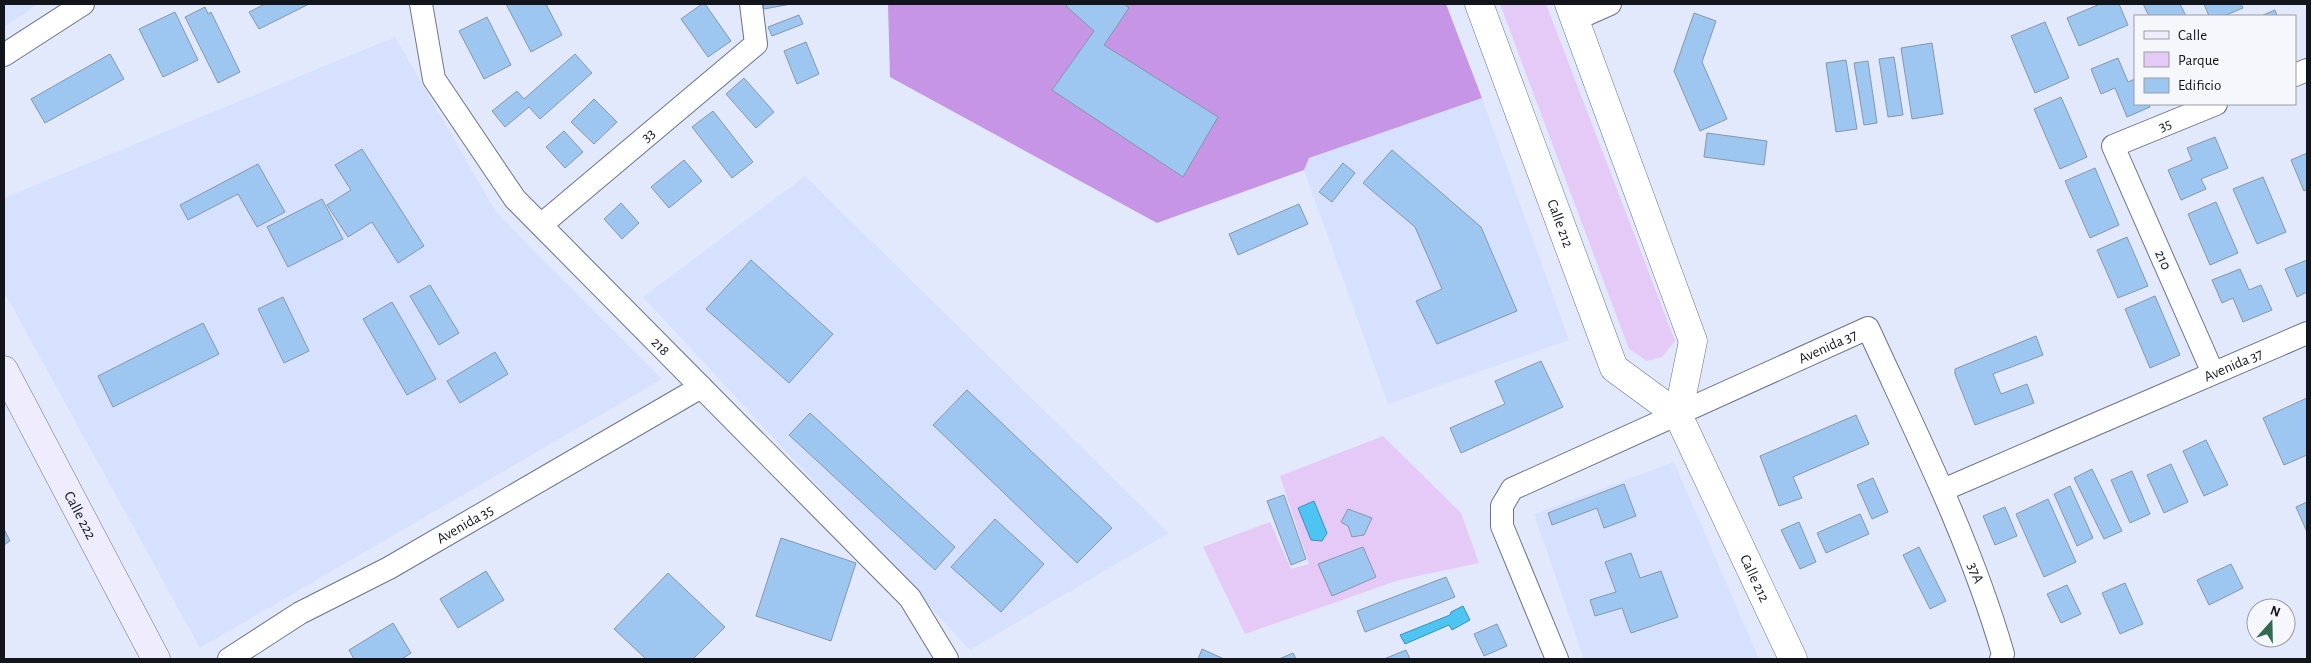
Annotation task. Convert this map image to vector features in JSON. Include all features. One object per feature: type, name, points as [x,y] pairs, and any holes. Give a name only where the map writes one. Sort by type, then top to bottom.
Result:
[{"type":"main road","name":"Calle 222","points":[[4,370],[156,659]]},
{"type":"street","points":[[4,55],[83,4]]},
{"type":"street","name":"218","points":[[421,4],[434,79],[515,199],[910,598],[948,659]]},
{"type":"street","name":"33","points":[[541,225],[756,44],[751,4]]},
{"type":"street","name":"Calle 212","points":[[1479,4],[1614,368],[1678,415],[1793,659]]},
{"type":"street","points":[[1610,4],[1571,12],[1693,340],[1678,415]]},
{"type":"street","name":"35","points":[[2113,146],[2214,105]]},
{"type":"street","name":"210","points":[[2113,146],[2213,373]]},
{"type":"street","name":"Avenida 37","points":[[1557,659],[1502,526],[1502,506],[1512,489],[1868,328],[1943,490],[2307,333]]},
{"type":"street","name":"Avenida 35","points":[[229,659],[300,613],[389,568],[701,387]]},
{"type":"street","name":"37A","points":[[1943,490],[1986,597],[2003,654],[2001,659]]},
{"type":"shaded area","points":[[4,4],[38,4],[4,27]]},
{"type":"shaded area","points":[[888,4],[1446,4],[1482,98],[1309,158],[1304,170],[1157,223],[890,77]]},
{"type":"shaded area","points":[[395,37],[496,212],[662,379],[200,648],[4,292],[4,198]]},
{"type":"shaded area","points":[[1482,98],[1569,340],[1388,404],[1304,170],[1309,158]]},
{"type":"shaded area","points":[[805,176],[1169,533],[970,650],[643,297]]},
{"type":"shaded area","points":[[1674,462],[1759,659],[1584,659],[1534,514]]},
{"type":"green space","points":[[1500,4],[1546,4],[1675,341],[1662,357],[1647,361],[1629,349]]},
{"type":"green space","points":[[1383,436],[1461,513],[1479,563],[1399,580],[1245,634],[1203,547],[1270,522],[1291,569],[1309,564],[1280,476]]},
{"type":"water","points":[[1314,501],[1327,533],[1322,541],[1311,540],[1298,508]]},
{"type":"water","points":[[1463,606],[1470,620],[1452,630],[1449,625],[1405,644],[1400,635],[1450,615],[1451,612]]},
{"type":"building","points":[[265,4],[309,4],[259,29],[249,12]]},
{"type":"building","points":[[506,4],[546,4],[562,35],[531,52]]},
{"type":"building","points":[[702,4],[705,4],[731,41],[708,57],[681,19]]},
{"type":"building","points":[[763,4],[791,4],[764,9]]},
{"type":"building","points":[[1068,4],[1124,4],[1129,8],[1104,45],[1218,117],[1183,177],[1052,90],[1094,31],[1066,6]]},
{"type":"building","points":[[2100,4],[2119,4],[2128,25],[2079,46],[2067,18]]},
{"type":"building","points":[[2143,4],[2180,4],[2186,15],[2148,15]]},
{"type":"building","points":[[2204,4],[2241,4],[2243,8],[2226,15],[2209,15]]},
{"type":"building","points":[[205,7],[208,14],[211,12],[240,72],[218,83],[185,17]]},
{"type":"building","points":[[2275,10],[2277,15],[2263,15]]},
{"type":"building","points":[[175,12],[198,60],[163,77],[139,29]]},
{"type":"building","points":[[1694,13],[1716,21],[1702,62],[1727,119],[1700,131],[1674,71]]},
{"type":"building","points":[[799,15],[803,24],[772,36],[768,27]]},
{"type":"building","points":[[487,17],[511,65],[484,79],[459,31]]},
{"type":"building","points":[[2045,22],[2069,78],[2035,93],[2011,36]]},
{"type":"building","points":[[806,42],[819,74],[797,84],[784,51]]},
{"type":"building","points":[[1932,43],[1943,114],[1912,119],[1901,48]]},
{"type":"building","points":[[110,54],[124,79],[45,123],[31,99]]},
{"type":"building","points":[[575,54],[592,73],[540,119],[529,107],[505,127],[492,111],[517,91],[524,99]]},
{"type":"building","points":[[1894,57],[1903,115],[1888,117],[1879,59]]},
{"type":"building","points":[[2118,58],[2128,82],[2134,79],[2134,105],[2149,105],[2150,107],[2127,117],[2115,88],[2101,94],[2091,69]]},
{"type":"building","points":[[1846,60],[1857,129],[1836,132],[1826,63]]},
{"type":"building","points":[[1868,61],[1877,123],[1864,125],[1854,63]]},
{"type":"building","points":[[744,78],[774,112],[756,128],[726,94]]},
{"type":"building","points":[[2061,97],[2087,157],[2060,169],[2034,109]]},
{"type":"building","points":[[594,99],[617,122],[594,144],[571,122]]},
{"type":"building","points":[[713,111],[753,162],[732,178],[692,127]]},
{"type":"building","points":[[564,131],[583,152],[565,168],[546,147]]},
{"type":"building","points":[[1707,133],[1767,141],[1764,165],[1704,157]]},
{"type":"building","points":[[2215,137],[2228,168],[2201,179],[2206,189],[2181,200],[2168,170],[2192,160],[2187,148]]},
{"type":"building","points":[[362,149],[424,246],[398,263],[372,222],[348,237],[327,205],[351,190],[335,165]]},
{"type":"building","points":[[1392,150],[1481,227],[1517,311],[1437,344],[1416,301],[1442,289],[1415,227],[1363,183]]},
{"type":"building","points":[[2307,153],[2307,189],[2304,191],[2291,160]]},
{"type":"building","points":[[684,160],[702,181],[669,208],[651,187]]},
{"type":"building","points":[[1343,163],[1355,173],[1332,202],[1319,192]]},
{"type":"building","points":[[258,164],[285,212],[257,227],[238,194],[188,220],[180,205]]},
{"type":"building","points":[[2095,168],[2119,225],[2090,238],[2065,181]]},
{"type":"building","points":[[2263,177],[2286,232],[2257,244],[2233,189]]},
{"type":"building","points":[[322,199],[343,239],[288,267],[267,227]]},
{"type":"building","points":[[2216,202],[2238,253],[2210,265],[2188,214]]},
{"type":"building","points":[[621,203],[639,223],[622,239],[604,219]]},
{"type":"building","points":[[1299,204],[1308,224],[1238,255],[1229,234]]},
{"type":"building","points":[[2127,237],[2148,286],[2118,298],[2097,250]]},
{"type":"building","points":[[751,260],[833,334],[789,383],[706,309]]},
{"type":"building","points":[[2307,260],[2307,292],[2297,297],[2285,269]]},
{"type":"building","points":[[2240,269],[2249,290],[2261,285],[2272,310],[2243,322],[2233,298],[2222,303],[2212,280]]},
{"type":"building","points":[[430,285],[459,333],[439,345],[410,296]]},
{"type":"building","points":[[2155,296],[2180,355],[2150,368],[2125,309]]},
{"type":"building","points":[[283,297],[309,351],[284,363],[258,309]]},
{"type":"building","points":[[392,302],[436,379],[407,395],[363,319]]},
{"type":"building","points":[[203,323],[219,354],[113,407],[98,376]]},
{"type":"building","points":[[2036,336],[2043,355],[1993,374],[2001,394],[2027,384],[2034,403],[1975,425],[1955,374],[1955,369]]},
{"type":"building","points":[[495,352],[508,374],[460,403],[447,381]]},
{"type":"building","points":[[1541,361],[1563,407],[1461,453],[1450,428],[1505,404],[1495,381]]},
{"type":"building","points":[[967,390],[1112,528],[1077,563],[933,425]]},
{"type":"building","points":[[2307,398],[2307,455],[2284,465],[2263,418]]},
{"type":"building","points":[[810,413],[955,547],[935,570],[789,435]]},
{"type":"building","points":[[1856,415],[1869,444],[1793,477],[1802,498],[1779,506],[1760,456]]},
{"type":"building","points":[[2206,440],[2228,485],[2204,496],[2183,451]]},
{"type":"building","points":[[2171,464],[2188,502],[2164,513],[2147,475]]},
{"type":"building","points":[[2092,469],[2122,531],[2104,539],[2074,478]]},
{"type":"building","points":[[2132,471],[2150,514],[2130,523],[2111,480]]},
{"type":"building","points":[[1873,478],[1888,512],[1872,519],[1857,485]]},
{"type":"building","points":[[1624,484],[1636,516],[1604,528],[1597,508],[1552,525],[1548,513]]},
{"type":"building","points":[[2070,486],[2093,538],[2077,546],[2054,494]]},
{"type":"building","points":[[1284,495],[1306,559],[1291,565],[1267,501]]},
{"type":"building","points":[[2048,499],[2076,562],[2044,577],[2016,514]]},
{"type":"building","points":[[2307,502],[2307,532],[2296,507]]},
{"type":"building","points":[[2005,507],[2017,536],[1995,545],[1983,516]]},
{"type":"building","points":[[1348,509],[1372,518],[1364,535],[1352,537],[1348,526],[1341,522]]},
{"type":"building","points":[[1860,514],[1869,534],[1826,553],[1817,533]]},
{"type":"building","points":[[995,519],[1044,564],[1001,612],[951,567]]},
{"type":"building","points":[[1799,522],[1816,562],[1800,569],[1781,530]]},
{"type":"building","points":[[4,529],[10,541],[4,545]]},
{"type":"building","points":[[781,538],[856,563],[831,641],[756,616]]},
{"type":"building","points":[[1363,547],[1376,577],[1332,596],[1318,564]]},
{"type":"building","points":[[1919,547],[1946,601],[1930,609],[1903,555]]},
{"type":"building","points":[[1631,553],[1640,578],[1661,571],[1678,617],[1631,633],[1622,608],[1595,616],[1590,600],[1616,592],[1605,562]]},
{"type":"building","points":[[2231,564],[2243,588],[2209,605],[2197,580]]},
{"type":"building","points":[[486,571],[504,600],[458,628],[440,599]]},
{"type":"building","points":[[668,573],[725,627],[693,659],[646,659],[614,629]]},
{"type":"building","points":[[1446,577],[1455,597],[1365,632],[1357,611]]},
{"type":"building","points":[[2125,583],[2143,624],[2120,634],[2102,593]]},
{"type":"building","points":[[2067,585],[2081,614],[2061,623],[2047,594]]},
{"type":"building","points":[[393,623],[411,653],[402,659],[354,659],[349,650]]},
{"type":"building","points":[[1497,624],[1507,646],[1484,656],[1474,634]]},
{"type":"building","points":[[1202,649],[1224,659],[1198,659]]},
{"type":"building","points":[[1406,650],[1410,659],[1384,659]]},
{"type":"building","points":[[1293,653],[1296,659],[1279,659]]}]
